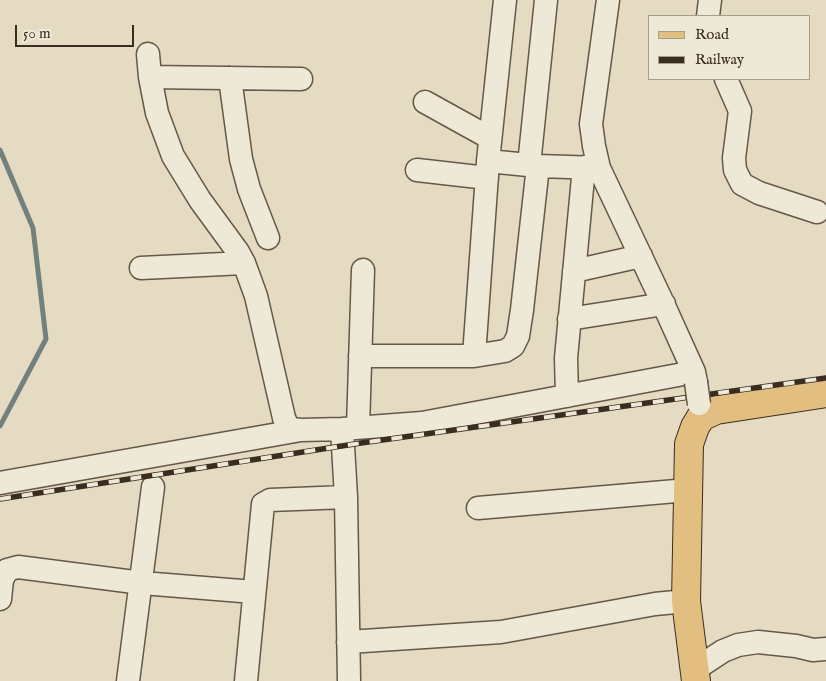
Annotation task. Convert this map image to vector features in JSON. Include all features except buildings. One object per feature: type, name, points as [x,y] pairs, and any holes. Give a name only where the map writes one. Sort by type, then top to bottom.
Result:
[{"type":"main road","points":[[698,394],[716,410],[826,393]]},
{"type":"main road","points":[[695,675],[686,601],[689,444],[695,427],[698,394]]},
{"type":"street","points":[[474,356],[487,169],[505,0]]},
{"type":"street","points":[[360,356],[474,356],[505,351],[513,346],[518,336],[534,165],[546,0]]},
{"type":"street","points":[[567,396],[566,358],[569,319],[574,271],[594,146],[591,124],[608,0]]},
{"type":"street","points":[[708,15],[710,0]]},
{"type":"street","points":[[148,54],[157,113],[173,156],[200,200],[244,263],[256,296],[284,418],[287,425],[301,430]]},
{"type":"street","points":[[150,77],[301,79]]},
{"type":"street","points":[[230,78],[245,174],[268,238]]},
{"type":"street","points":[[726,80],[740,111],[734,158],[735,170],[742,184],[759,193],[817,212]]},
{"type":"street","points":[[425,102],[490,138]]},
{"type":"street","points":[[417,170],[487,169],[534,165],[591,167]]},
{"type":"street","points":[[0,483],[301,430],[422,423],[567,396],[698,394],[664,304],[641,256],[591,167]]},
{"type":"street","points":[[574,271],[641,256]]},
{"type":"street","points":[[141,268],[244,263]]},
{"type":"street","points":[[349,681],[346,497],[350,428],[360,356],[363,270]]},
{"type":"street","points":[[569,319],[664,304]]},
{"type":"street","points":[[128,681],[153,487]]},
{"type":"street","points":[[478,508],[688,490]]},
{"type":"street","points":[[246,681],[263,504],[270,500],[346,497]]},
{"type":"street","points":[[0,599],[4,575],[7,570],[18,567],[142,583],[254,592]]},
{"type":"street","points":[[348,642],[501,632],[655,604],[686,601]]},
{"type":"street","points":[[695,675],[723,651],[738,645],[758,642],[814,650],[826,649]]},
{"type":"waterway","points":[[0,150],[33,228],[46,339],[0,426]]},
{"type":"railway","points":[[0,499],[361,443],[826,378]]}]
